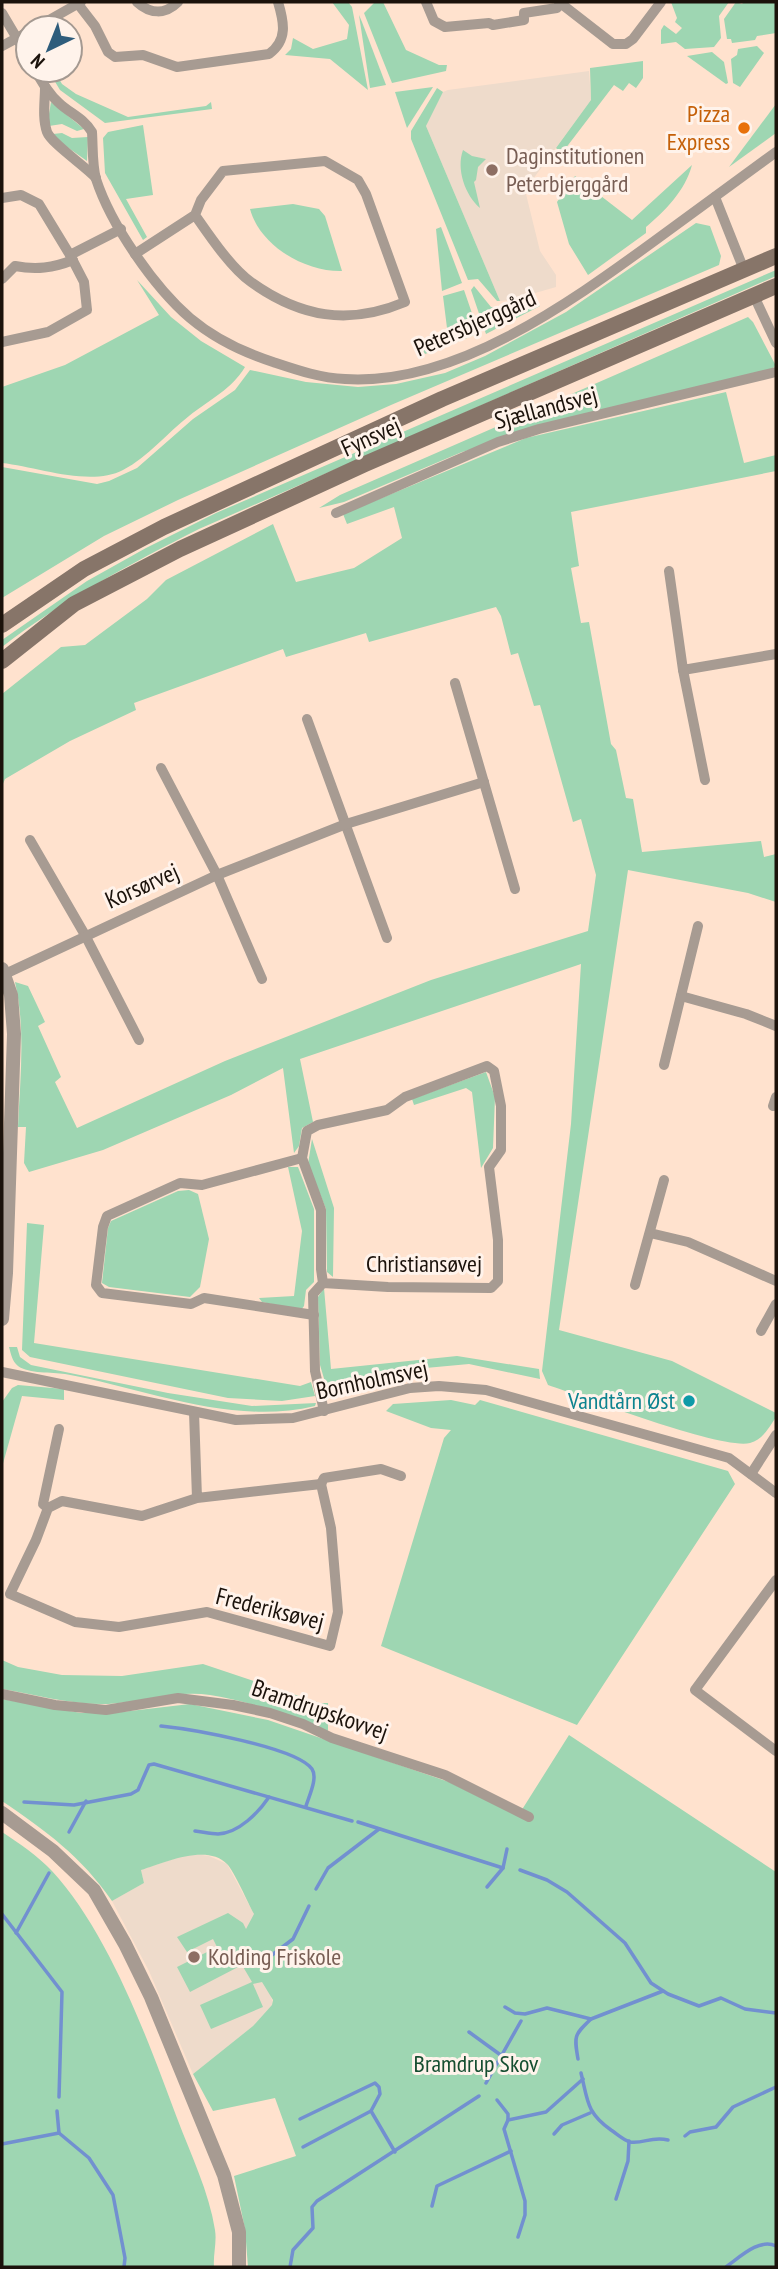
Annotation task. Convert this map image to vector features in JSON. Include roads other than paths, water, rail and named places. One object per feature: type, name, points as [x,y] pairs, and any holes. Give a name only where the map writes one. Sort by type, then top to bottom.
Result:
[{"type":"main road","name":"Fynsvej","points":[[2,625],[84,569],[164,527],[442,399],[776,256]]},
{"type":"main road","name":"Fynsvej","points":[[2,661],[75,604],[180,549],[366,464],[776,286]]},
{"type":"street","points":[[137,2],[143,8],[159,12],[178,2]]},
{"type":"street","points":[[60,14],[80,3],[108,52],[115,57],[143,55],[177,68],[269,54],[277,48],[284,34],[278,2]]},
{"type":"street","points":[[426,2],[434,21],[445,27],[524,20],[524,13],[557,8],[559,3],[614,44],[626,44],[633,40],[661,2]]},
{"type":"street","points":[[2,13],[14,33]]},
{"type":"street","name":"Petersbjerggård","points":[[43,84],[60,104],[92,132],[96,178],[110,211],[135,254],[175,305],[201,327],[233,348],[318,376],[346,380],[412,373],[446,364],[486,346],[587,290],[776,152]]},
{"type":"street","name":"Petersbjerggård","points":[[45,87],[44,118],[47,133],[58,146],[70,153],[96,178]]},
{"type":"street","points":[[135,254],[195,215],[201,200],[223,171],[326,161],[358,180],[366,194],[405,302],[383,311],[345,317],[315,314],[249,281],[213,242],[195,215]]},
{"type":"street","points":[[2,198],[21,195],[38,204],[84,282],[87,310],[48,332],[2,342]]},
{"type":"street","points":[[715,197],[744,270]]},
{"type":"street","points":[[2,279],[15,266],[34,270],[57,267],[121,229]]},
{"type":"street","points":[[754,296],[776,343]]},
{"type":"street","name":"Sjællandsvej","points":[[336,513],[498,442],[540,429],[776,372]]},
{"type":"street","points":[[669,571],[683,670],[705,780]]},
{"type":"street","points":[[683,670],[776,654]]},
{"type":"street","points":[[455,683],[515,889]]},
{"type":"street","points":[[307,719],[387,938]]},
{"type":"street","name":"Korsørvej","points":[[161,768],[216,875],[262,979]]},
{"type":"street","name":"Korsørvej","points":[[3,971],[216,875],[346,824],[484,782]]},
{"type":"street","name":"Korsørvej","points":[[30,840],[85,935],[139,1040]]},
{"type":"street","points":[[664,1065],[698,926]]},
{"type":"street","points":[[2,1319],[14,1012],[3,971]]},
{"type":"street","points":[[681,996],[746,1014],[776,1027]]},
{"type":"street","name":"Christiansøvej","points":[[302,1158],[307,1131],[318,1125],[387,1110],[405,1097],[487,1066],[495,1072],[501,1106],[500,1150],[489,1167],[498,1240],[498,1281],[491,1288],[323,1283]]},
{"type":"street","points":[[314,1315],[204,1298],[191,1304],[103,1293],[96,1285],[103,1227],[107,1216],[180,1183],[202,1185],[302,1158],[321,1210],[323,1283],[313,1294],[314,1315],[315,1371],[324,1411]]},
{"type":"street","points":[[635,1285],[664,1180]]},
{"type":"street","points":[[650,1233],[688,1242],[776,1281]]},
{"type":"street","points":[[761,1331],[776,1304]]},
{"type":"street","name":"Bornholmsvej","points":[[2,1372],[236,1420],[293,1419],[410,1388],[439,1386],[486,1390],[729,1458],[776,1493]]},
{"type":"street","points":[[194,1412],[197,1498]]},
{"type":"street","name":"Frederiksøvej","points":[[59,1429],[43,1504],[48,1508],[10,1594],[75,1622],[119,1626],[207,1612],[330,1646],[338,1612],[331,1528],[321,1484]]},
{"type":"street","points":[[751,1474],[776,1435]]},
{"type":"street","points":[[48,1508],[62,1501],[142,1516],[197,1498],[321,1484],[324,1478],[381,1469],[401,1476]]},
{"type":"street","points":[[775,1584],[695,1690],[776,1751]]},
{"type":"street","name":"Bramdrupskovvej","points":[[2,1694],[55,1705],[106,1710],[178,1698],[258,1710],[303,1724],[367,1751],[445,1775],[529,1817]]},
{"type":"street","points":[[2,1813],[52,1851],[94,1890],[125,1944],[151,1997],[223,2175],[239,2232],[240,2267]]},
{"type":"waterway","points":[[161,1726],[241,1740],[286,1753],[302,1761],[314,1773],[306,1806]]},
{"type":"waterway","points":[[24,1802],[74,1805],[131,1794],[138,1790],[149,1765],[154,1764],[352,1821]]},
{"type":"waterway","points":[[195,1831],[218,1834],[233,1830],[254,1815],[269,1797]]},
{"type":"waterway","points":[[69,1832],[86,1801]]},
{"type":"waterway","points":[[358,1822],[503,1868]]},
{"type":"waterway","points":[[316,1889],[328,1868],[379,1829]]},
{"type":"waterway","points":[[487,1887],[503,1868],[507,1849]]},
{"type":"waterway","points":[[520,1870],[547,1880],[567,1892],[625,1943],[651,1983],[668,1994],[699,2006],[721,1998],[745,2009],[776,2013]]},
{"type":"waterway","points":[[16,1933],[49,1873]]},
{"type":"waterway","points":[[268,1958],[293,1939],[309,1906]]},
{"type":"waterway","points":[[2,1914],[62,1992],[59,2097]]},
{"type":"waterway","points":[[505,2007],[515,2013],[525,2014],[547,2008],[591,2019],[663,1991]]},
{"type":"waterway","points":[[578,2059],[577,2036],[591,2019]]},
{"type":"waterway","points":[[486,2083],[521,2021]]},
{"type":"waterway","points":[[469,2032],[502,2056]]},
{"type":"waterway","points":[[581,2073],[592,2111],[603,2124],[630,2142],[668,2140]]},
{"type":"waterway","points":[[518,2237],[525,2215],[525,2201],[504,2129],[508,2120],[546,2112],[583,2079]]},
{"type":"waterway","points":[[300,2119],[375,2083],[380,2094],[371,2111],[395,2152]]},
{"type":"waterway","points":[[685,2136],[690,2132],[716,2127],[733,2107],[776,2087]]},
{"type":"waterway","points":[[290,2267],[293,2250],[313,2228],[312,2207],[317,2201],[479,2096]]},
{"type":"waterway","points":[[497,2100],[508,2114],[508,2120]]},
{"type":"waterway","points":[[57,2111],[59,2133]]},
{"type":"waterway","points":[[303,2147],[371,2111]]},
{"type":"waterway","points":[[554,2134],[562,2125],[590,2113]]},
{"type":"waterway","points":[[2,2144],[59,2133],[89,2158],[113,2195],[125,2258],[124,2267]]},
{"type":"waterway","points":[[616,2199],[628,2161],[629,2141]]},
{"type":"waterway","points":[[432,2206],[437,2186],[511,2151]]},
{"type":"waterway","points":[[726,2267],[756,2246],[776,2246]]},
{"type":"place","name":"Pizza Express","points":[[744,128]]},
{"type":"place","name":"Daginstitutionen Peterbjerggård","points":[[492,170]]},
{"type":"place","name":"Vandtårn Øst","points":[[689,1401]]},
{"type":"place","name":"Kolding Friskole","points":[[194,1957]]},
{"type":"park label","name":"Bramdrup Skov","points":[[476,2064]]}]
